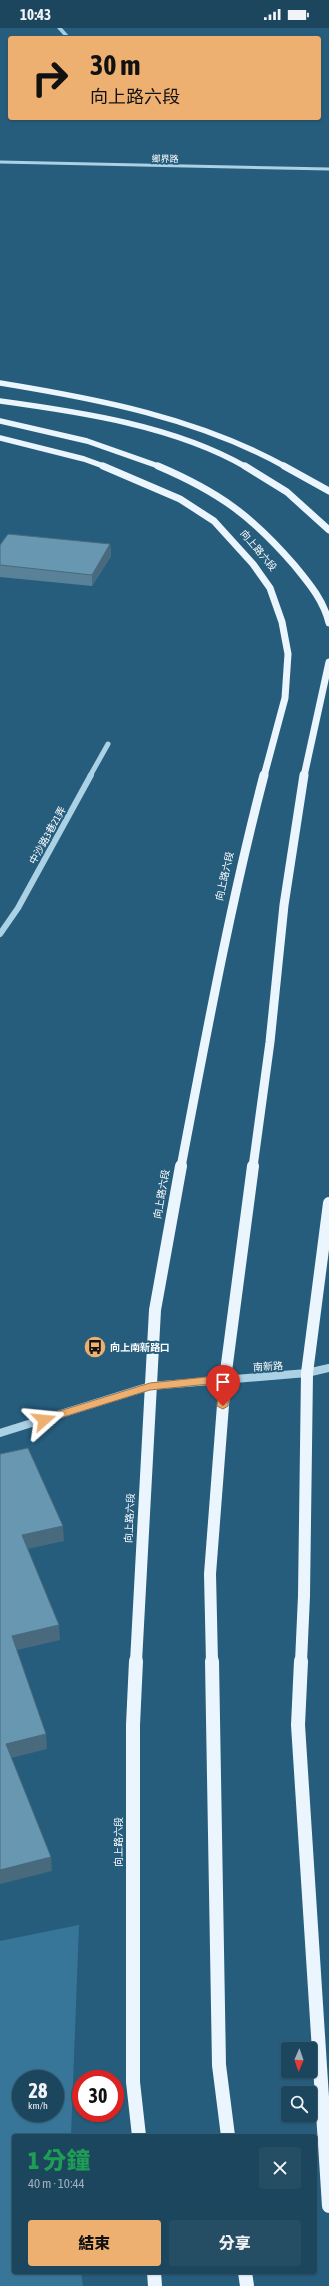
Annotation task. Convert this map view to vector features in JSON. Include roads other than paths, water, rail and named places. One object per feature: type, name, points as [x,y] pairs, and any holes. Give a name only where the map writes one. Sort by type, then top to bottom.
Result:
[{"type":"main road","points":[[0,383],[67,394],[152,413],[253,449],[329,491]]},
{"type":"main road","points":[[0,401],[69,412],[144,428],[191,444],[233,461],[271,480],[303,504],[329,530]]},
{"type":"main road","name":"向上路六段","points":[[0,421],[25,426],[104,447],[148,462],[182,477],[226,500],[270,537],[311,585],[329,623]]},
{"type":"main road","name":"向上路六段","points":[[0,438],[84,460],[123,473],[180,500],[214,521],[253,564],[270,588],[282,622],[288,654],[285,698],[248,837],[216,981],[156,1310],[150,1386],[133,1725],[133,2082],[139,2134]]},
{"type":"main road","points":[[228,2134],[219,2064],[210,1574],[225,1379],[270,1042],[284,905],[306,761],[329,662]]},
{"type":"main road","points":[[329,1203],[307,1373],[304,1596],[298,1725],[329,2206]]},
{"type":"main road","points":[[154,2274],[155,2286]]},
{"type":"main road","points":[[245,2274],[247,2286]]},
{"type":"street","name":"鄉界路","points":[[0,162],[329,169]]},
{"type":"street","name":"中沙路3巷21弄","points":[[0,934],[18,908],[108,744]]},
{"type":"street","name":"南新路","points":[[0,1433],[150,1386],[307,1373],[329,1368]]},
{"type":"waterway","points":[[59,28],[67,36]]},
{"type":"place","name":"向上南新路口","points":[[95,1347]]}]
